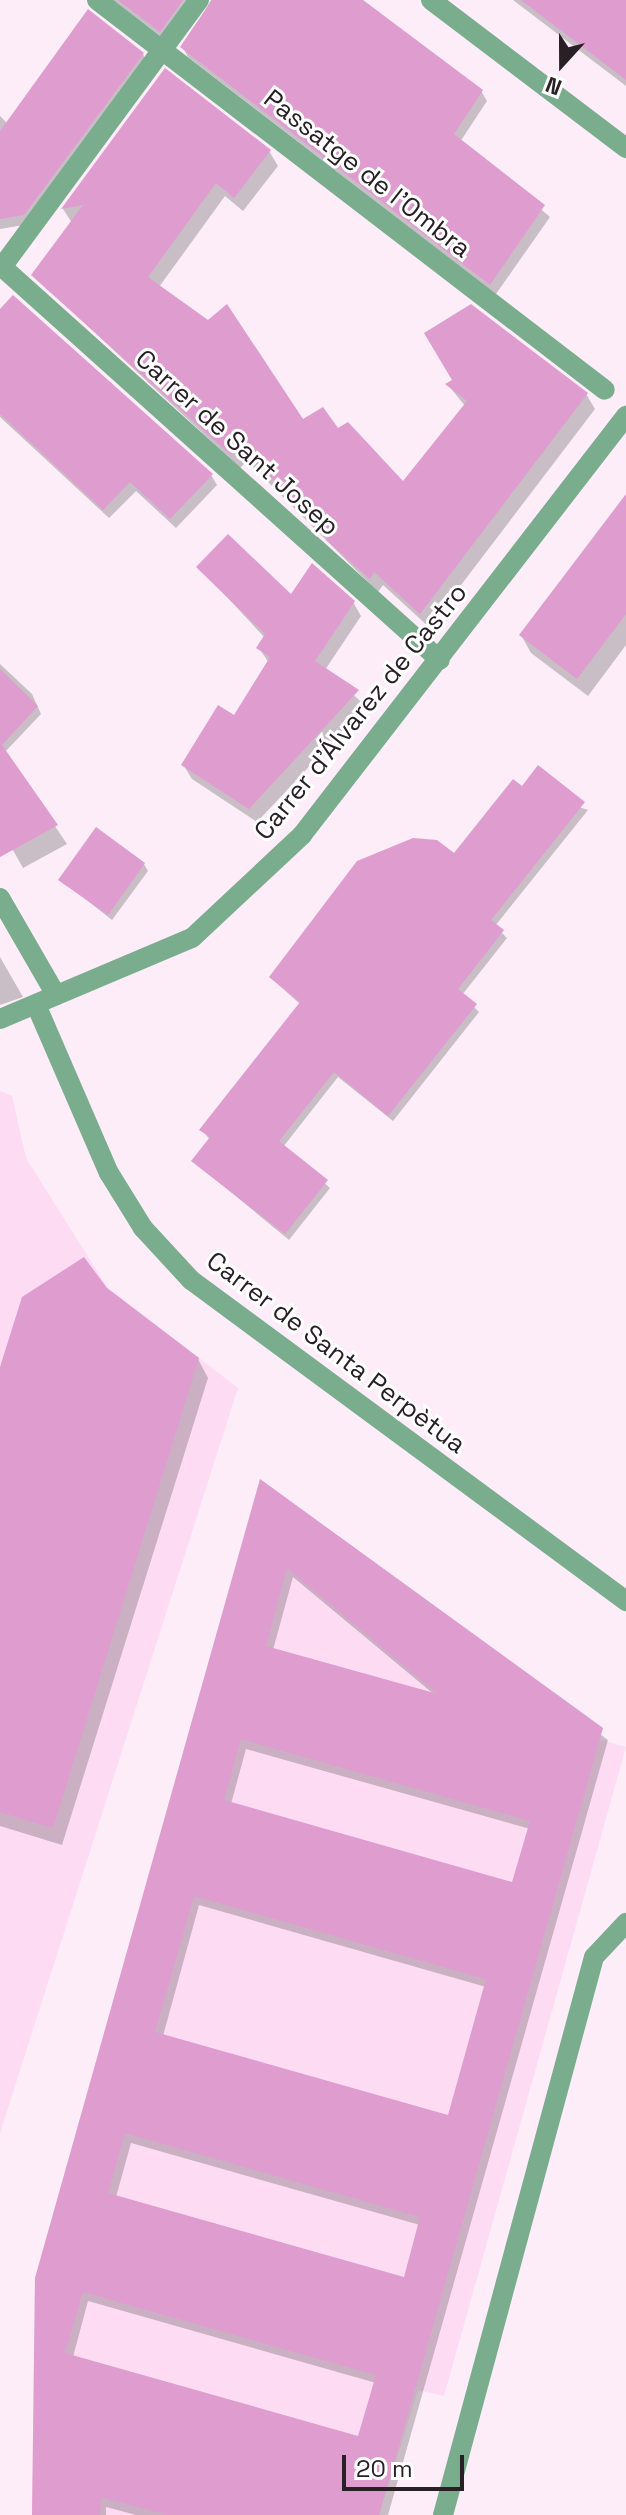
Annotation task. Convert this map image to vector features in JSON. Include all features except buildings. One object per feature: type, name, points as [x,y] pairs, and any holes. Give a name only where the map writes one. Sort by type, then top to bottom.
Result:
[{"type":"street","name":"Passatge de l'Ombra","points":[[97,0],[605,390]]},
{"type":"street","points":[[1,266],[199,0]]},
{"type":"street","points":[[431,0],[626,148]]},
{"type":"street","name":"Carrer de Sant Josep","points":[[1,266],[440,660]]},
{"type":"street","name":"Carrer d'Álvarez de Castro","points":[[0,1019],[37,1007],[56,995],[192,938],[302,835],[626,416]]},
{"type":"street","points":[[0,898],[56,995]]},
{"type":"street","name":"Carrer de Santa Perpètua","points":[[37,1007],[109,1173],[143,1228],[191,1280],[626,1601]]},
{"type":"street","points":[[443,2515],[594,1957],[626,1923]]},
{"type":"shaded area","points":[[0,1091],[12,1096],[26,1158],[107,1287],[238,1388],[0,2133]]},
{"type":"shaded area","points":[[260,1479],[603,1728],[598,1739],[626,1747],[444,2396],[418,2390],[379,2515],[32,2515],[35,2278]]}]
